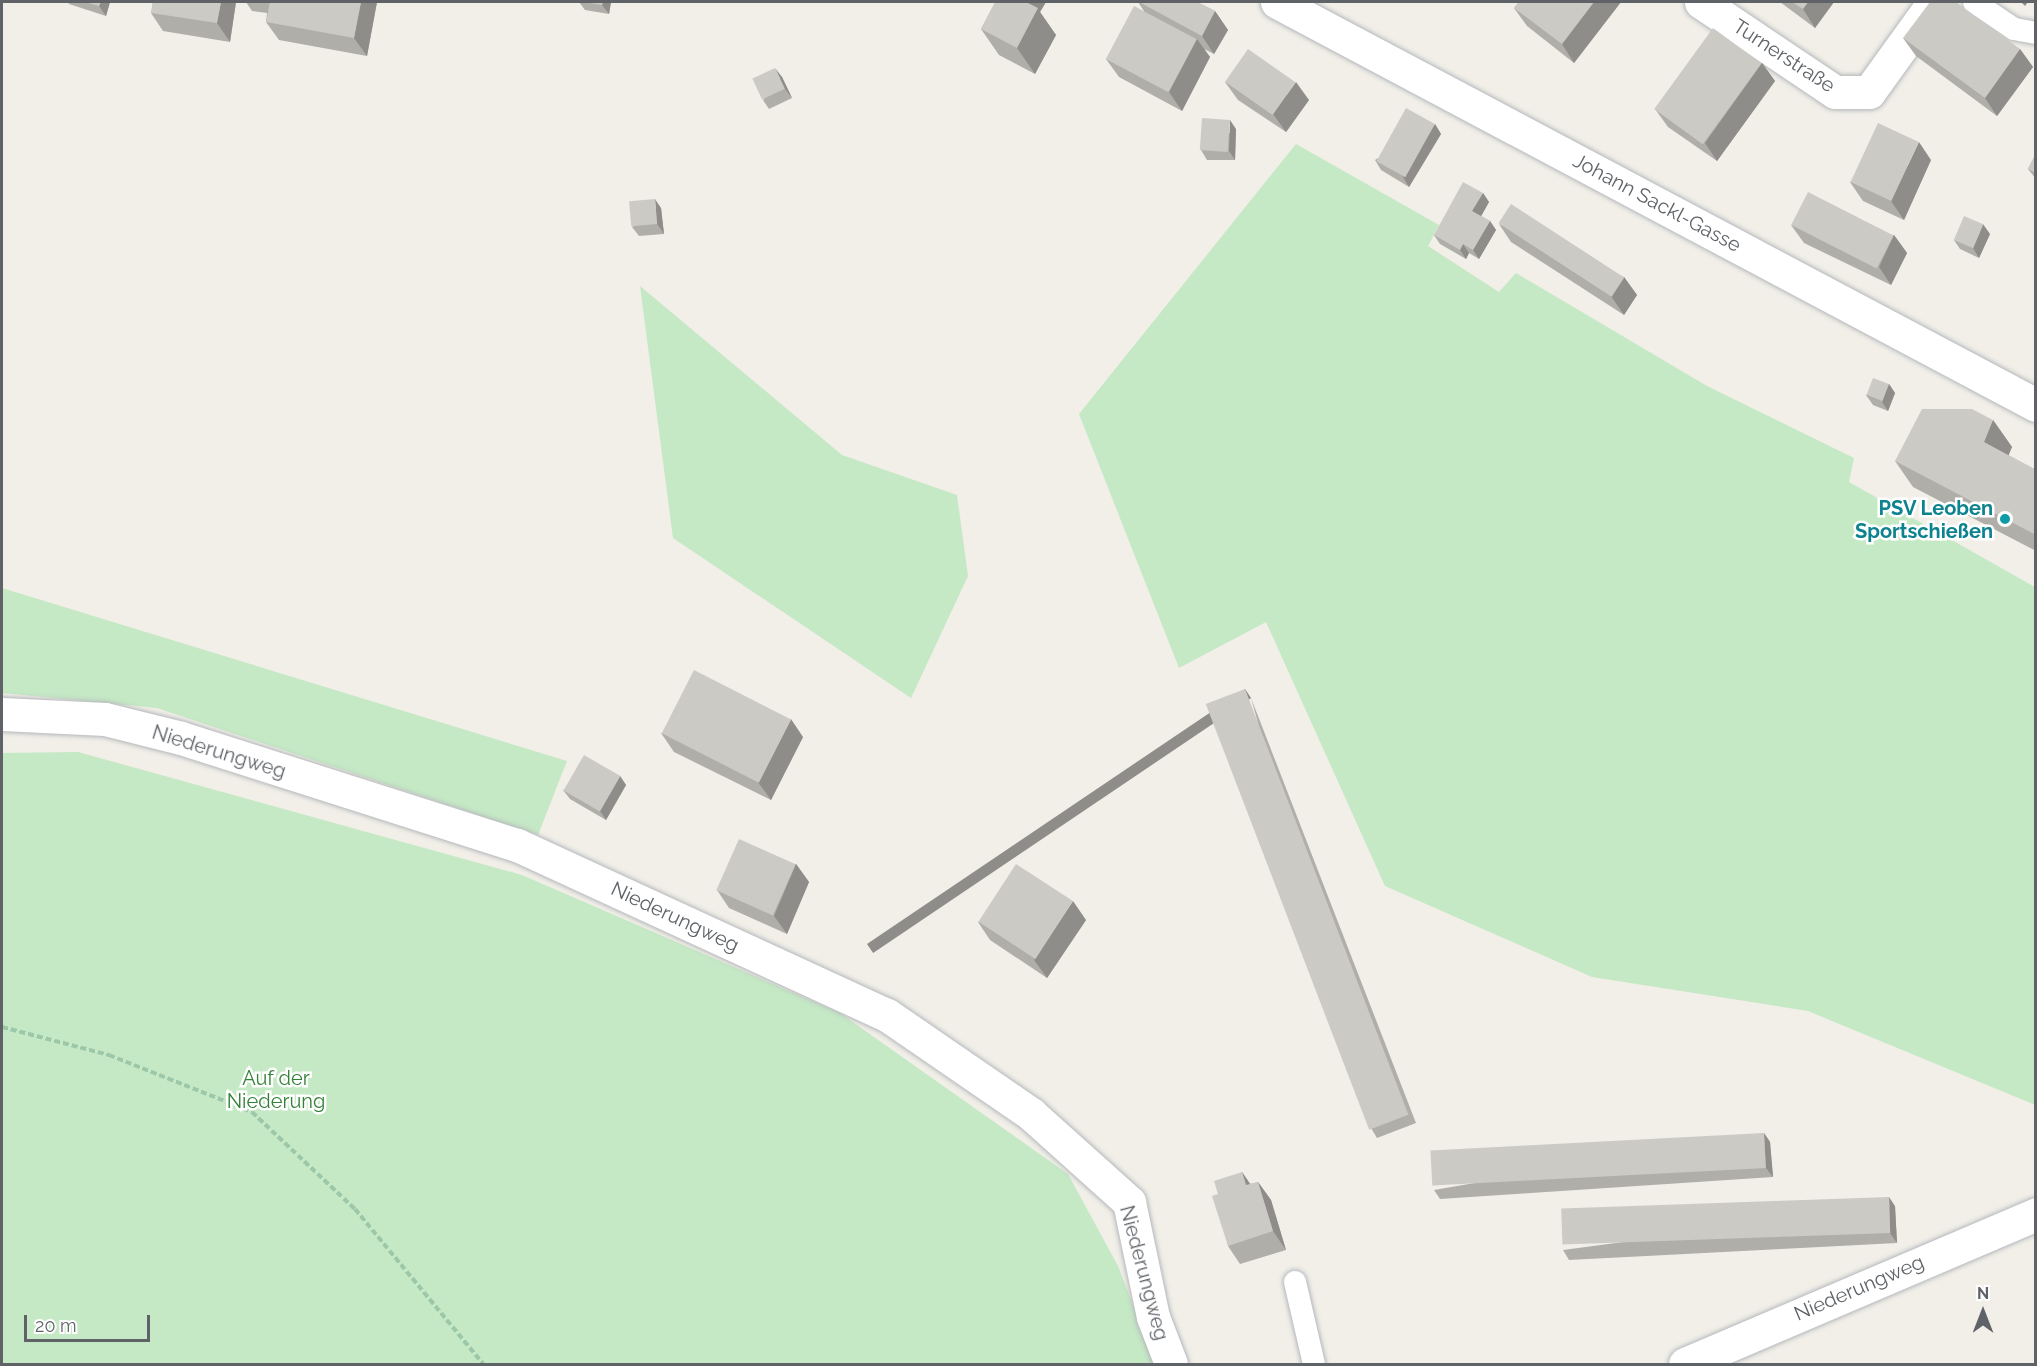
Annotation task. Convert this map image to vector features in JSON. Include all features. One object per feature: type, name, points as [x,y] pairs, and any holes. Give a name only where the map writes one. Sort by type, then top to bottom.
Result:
[{"type":"street","name":"Johann Sackl-Gasse","points":[[1277,2],[2036,405]]},
{"type":"street","name":"Turnerstraße","points":[[1701,2],[1835,92],[1869,92],[1934,2]]},
{"type":"street","name":"Niederungweg","points":[[2,714],[105,719],[181,738],[517,845],[887,1015],[1031,1114],[1129,1202],[1153,1317],[1171,1365]]},
{"type":"street","name":"Niederungweg","points":[[1692,1363],[2036,1214]]},
{"type":"lane","points":[[1974,2],[2014,29],[2036,33]]},
{"type":"lane","points":[[1295,1282],[1314,1365]]},
{"type":"path","points":[[2,1027],[109,1055],[252,1112],[355,1209],[483,1365]]},
{"type":"green space","points":[[1296,144],[1439,225],[1428,246],[1499,292],[1516,273],[1707,386],[1854,458],[1849,482],[2035,587],[2035,1105],[1808,1011],[1592,977],[1385,886],[1266,622],[1179,668],[1079,414]]},
{"type":"green space","points":[[640,286],[842,455],[957,495],[968,576],[911,698],[673,538]]},
{"type":"green space","points":[[2,588],[567,761],[538,835],[157,708],[2,693]]},
{"type":"green space","name":"Auf der Niederung","points":[[78,752],[522,875],[840,1013],[1068,1174],[1118,1266],[1156,1364],[2,1364],[2,753]]},
{"type":"building","points":[[85,2],[101,2],[99,6]]},
{"type":"building","points":[[153,2],[221,2],[217,23],[151,13]]},
{"type":"building","points":[[270,2],[361,2],[354,38],[266,22]]},
{"type":"building","points":[[583,2],[603,2],[602,5]]},
{"type":"building","points":[[995,2],[1026,2],[1038,8],[1017,48],[981,29]]},
{"type":"building","points":[[1139,2],[1197,2],[1215,11],[1202,36]]},
{"type":"building","points":[[1519,2],[1594,2],[1562,44],[1514,8]]},
{"type":"building","points":[[1792,2],[1808,2],[1803,9]]},
{"type":"building","points":[[1930,2],[1956,2],[2020,49],[1985,98],[1903,38]]},
{"type":"building","points":[[1134,6],[1197,39],[1169,92],[1106,59]]},
{"type":"building","points":[[1713,28],[1762,63],[1703,144],[1654,109]]},
{"type":"building","points":[[1248,49],[1296,82],[1273,115],[1225,82]]},
{"type":"building","points":[[775,68],[785,89],[762,99],[752,79]]},
{"type":"building","points":[[1406,108],[1435,124],[1405,177],[1376,161]]},
{"type":"building","points":[[1202,118],[1230,120],[1228,152],[1200,150]]},
{"type":"building","points":[[1878,123],[1919,142],[1891,201],[1851,182]]},
{"type":"building","points":[[2036,153],[2036,173],[2028,169]]},
{"type":"building","points":[[1463,182],[1483,193],[1472,211],[1490,221],[1473,250],[1463,244],[1460,250],[1434,235]]},
{"type":"building","points":[[1808,192],[1894,236],[1877,269],[1791,225]]},
{"type":"building","points":[[655,199],[657,224],[631,226],[629,201]]},
{"type":"building","points":[[1511,204],[1624,278],[1612,297],[1498,223]]},
{"type":"building","points":[[1964,216],[1983,224],[1973,248],[1954,240]]},
{"type":"building","points":[[1873,378],[1889,384],[1882,401],[1867,395]]},
{"type":"building","name":"PSV Leoben Sportschießen","points":[[1922,409],[1972,409],[1993,420],[1984,442],[2036,470],[2036,535],[1895,461]]},
{"type":"building","points":[[694,670],[791,719],[759,783],[662,733]]},
{"type":"building","points":[[1245,689],[1408,1115],[1369,1130],[1206,704]]},
{"type":"building","points":[[584,755],[620,776],[600,812],[564,791]]},
{"type":"building","points":[[739,839],[796,864],[773,915],[716,890]]},
{"type":"building","points":[[1016,864],[1073,901],[1035,959],[978,922]]},
{"type":"building","points":[[1764,1133],[1766,1168],[1432,1185],[1430,1150]]},
{"type":"building","points":[[1242,1172],[1246,1185],[1258,1182],[1273,1231],[1228,1246],[1212,1196],[1218,1194],[1214,1181]]},
{"type":"building","points":[[1889,1197],[1890,1233],[1562,1244],[1561,1208]]},
{"type":"place","name":"PSV Leoben Sportschießen","points":[[2005,519]]}]
